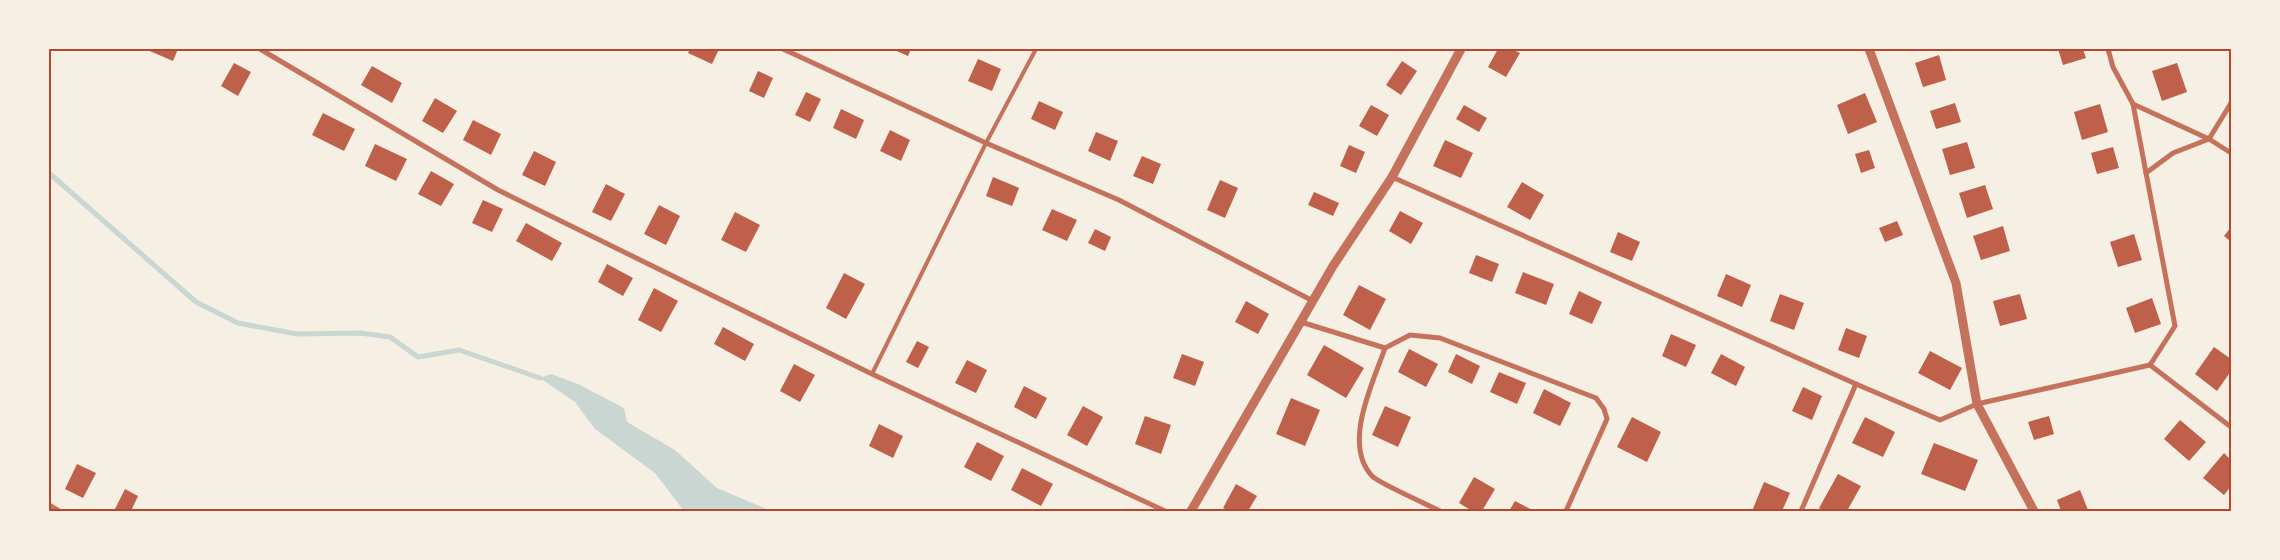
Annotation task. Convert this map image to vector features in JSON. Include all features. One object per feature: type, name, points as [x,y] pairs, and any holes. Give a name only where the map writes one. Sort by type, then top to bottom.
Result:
[{"type":"street","points":[[260,49],[498,190],[872,374],[1164,511]]},
{"type":"street","points":[[783,49],[986,144],[1119,200],[1313,301]]},
{"type":"street","points":[[1191,511],[1332,266],[1392,177],[1461,49]]},
{"type":"street","points":[[1869,49],[1956,283],[1977,404],[2034,511]]},
{"type":"street","points":[[1392,177],[1940,420],[1977,404],[2150,365],[2175,326],[2133,104],[2113,66],[2108,49]]},
{"type":"street","points":[[2146,173],[2173,153],[2209,139],[2231,103]]},
{"type":"street","points":[[2133,104],[2209,139],[2231,153]]},
{"type":"street","points":[[1301,322],[1385,348],[1410,335],[1440,338],[1596,398],[1604,409],[1607,419],[1566,511]]},
{"type":"street","points":[[1385,348],[1358,434],[1361,460],[1372,477],[1440,511]]},
{"type":"street","points":[[2150,365],[2231,427]]},
{"type":"street","points":[[1802,511],[1856,384]]},
{"type":"street","points":[[49,505],[59,511]]},
{"type":"lane","points":[[872,374],[986,144],[1036,49]]},
{"type":"shaded area","points":[[551,374],[578,384],[624,408],[627,422],[675,450],[717,488],[771,511],[684,511],[655,473],[595,429],[575,402],[540,378]]},
{"type":"building","points":[[145,49],[178,49],[173,61]]},
{"type":"building","points":[[690,49],[719,49],[712,64],[688,53]]},
{"type":"building","points":[[892,49],[911,49],[908,56]]},
{"type":"building","points":[[1498,49],[1511,49],[1520,53],[1506,77],[1488,67]]},
{"type":"building","points":[[2058,49],[2083,49],[2086,58],[2063,65]]},
{"type":"building","points":[[1939,55],[1946,80],[1923,87],[1915,63]]},
{"type":"building","points":[[978,59],[1001,69],[992,91],[968,81]]},
{"type":"building","points":[[1402,61],[1417,71],[1401,95],[1386,85]]},
{"type":"building","points":[[234,63],[251,72],[238,96],[221,86]]},
{"type":"building","points":[[2177,63],[2187,92],[2162,101],[2152,71]]},
{"type":"building","points":[[372,66],[402,83],[392,103],[361,85]]},
{"type":"building","points":[[758,71],[773,78],[764,98],[749,91]]},
{"type":"building","points":[[806,92],[821,99],[810,122],[795,115]]},
{"type":"building","points":[[1865,93],[1877,122],[1848,134],[1837,105]]},
{"type":"building","points":[[435,98],[457,111],[443,133],[422,121]]},
{"type":"building","points":[[1039,101],[1063,112],[1055,130],[1031,119]]},
{"type":"building","points":[[1955,103],[1961,122],[1936,129],[1930,111]]},
{"type":"building","points":[[2100,104],[2108,132],[2082,140],[2074,112]]},
{"type":"building","points":[[1371,105],[1389,115],[1377,136],[1359,126]]},
{"type":"building","points":[[1464,105],[1487,118],[1479,132],[1456,119]]},
{"type":"building","points":[[841,109],[864,120],[856,139],[833,128]]},
{"type":"building","points":[[323,113],[355,129],[344,151],[312,135]]},
{"type":"building","points":[[473,120],[501,134],[491,155],[463,140]]},
{"type":"building","points":[[890,130],[910,140],[901,161],[880,151]]},
{"type":"building","points":[[1096,132],[1118,141],[1110,161],[1088,151]]},
{"type":"building","points":[[1445,140],[1473,153],[1461,178],[1433,166]]},
{"type":"building","points":[[1967,142],[1975,168],[1950,175],[1942,149]]},
{"type":"building","points":[[375,144],[407,159],[396,181],[365,166]]},
{"type":"building","points":[[1349,145],[1365,152],[1356,173],[1340,166]]},
{"type":"building","points":[[2113,147],[2119,168],[2097,174],[2091,153]]},
{"type":"building","points":[[1869,150],[1875,168],[1861,173],[1855,154]]},
{"type":"building","points":[[534,151],[556,162],[545,186],[522,175]]},
{"type":"building","points":[[1142,156],[1161,164],[1153,184],[1133,176]]},
{"type":"building","points":[[431,171],[454,184],[441,206],[418,194]]},
{"type":"building","points":[[993,177],[1019,188],[1012,206],[986,196]]},
{"type":"building","points":[[1220,180],[1238,188],[1225,218],[1207,210]]},
{"type":"building","points":[[1522,182],[1544,195],[1530,220],[1507,207]]},
{"type":"building","points":[[606,184],[625,194],[611,221],[592,212]]},
{"type":"building","points":[[1985,185],[1993,209],[1967,218],[1959,193]]},
{"type":"building","points":[[1314,192],[1339,203],[1333,216],[1308,205]]},
{"type":"building","points":[[483,200],[503,209],[492,232],[472,223]]},
{"type":"building","points":[[659,205],[680,216],[666,245],[644,234]]},
{"type":"building","points":[[1052,209],[1077,220],[1067,241],[1042,230]]},
{"type":"building","points":[[1400,211],[1423,223],[1411,244],[1389,231]]},
{"type":"building","points":[[735,212],[760,225],[746,252],[721,240]]},
{"type":"building","points":[[1897,221],[1903,235],[1885,242],[1879,228]]},
{"type":"building","points":[[526,223],[562,243],[552,261],[516,241]]},
{"type":"building","points":[[2003,226],[2010,251],[1981,260],[1973,236]]},
{"type":"building","points":[[2231,227],[2231,242],[2224,236]]},
{"type":"building","points":[[1095,229],[1111,237],[1105,251],[1088,243]]},
{"type":"building","points":[[1618,232],[1640,242],[1632,261],[1610,252]]},
{"type":"building","points":[[2134,234],[2142,260],[2118,267],[2110,242]]},
{"type":"building","points":[[1476,255],[1499,264],[1492,282],[1469,273]]},
{"type":"building","points":[[607,264],[633,278],[623,296],[598,282]]},
{"type":"building","points":[[1523,272],[1554,284],[1546,305],[1515,293]]},
{"type":"building","points":[[844,273],[865,284],[846,319],[826,308]]},
{"type":"building","points":[[1726,274],[1751,285],[1742,307],[1717,296]]},
{"type":"building","points":[[1359,285],[1386,299],[1370,330],[1343,315]]},
{"type":"building","points":[[654,288],[678,301],[661,332],[638,320]]},
{"type":"building","points":[[1579,291],[1602,302],[1592,324],[1569,314]]},
{"type":"building","points":[[1780,294],[1804,303],[1794,330],[1770,321]]},
{"type":"building","points":[[2020,294],[2027,319],[2000,326],[1993,301]]},
{"type":"building","points":[[2152,298],[2161,324],[2135,333],[2126,308]]},
{"type":"building","points":[[1246,301],[1269,314],[1258,334],[1235,322]]},
{"type":"building","points":[[723,327],[754,344],[745,361],[714,344]]},
{"type":"building","points":[[1846,328],[1867,336],[1859,358],[1838,350]]},
{"type":"building","points":[[1671,334],[1696,345],[1686,367],[1662,356]]},
{"type":"building","points":[[917,341],[929,347],[918,368],[906,362]]},
{"type":"building","points":[[1324,345],[1364,368],[1346,398],[1307,375]]},
{"type":"building","points":[[2214,347],[2231,359],[2231,371],[2217,391],[2195,374]]},
{"type":"building","points":[[1409,349],[1438,364],[1426,387],[1398,372]]},
{"type":"building","points":[[1930,351],[1962,368],[1950,390],[1918,373]]},
{"type":"building","points":[[1182,354],[1204,362],[1195,386],[1173,378]]},
{"type":"building","points":[[1456,354],[1480,366],[1472,384],[1448,372]]},
{"type":"building","points":[[1721,354],[1745,367],[1736,386],[1711,373]]},
{"type":"building","points":[[967,360],[987,370],[976,393],[955,383]]},
{"type":"building","points":[[794,364],[815,375],[800,402],[780,391]]},
{"type":"building","points":[[1499,372],[1526,383],[1517,404],[1490,392]]},
{"type":"building","points":[[1024,386],[1047,398],[1036,419],[1014,407]]},
{"type":"building","points":[[1803,387],[1822,396],[1812,420],[1792,411]]},
{"type":"building","points":[[1544,389],[1571,403],[1560,426],[1533,413]]},
{"type":"building","points":[[1291,398],[1320,410],[1305,446],[1276,434]]},
{"type":"building","points":[[1083,406],[1103,417],[1087,446],[1067,435]]},
{"type":"building","points":[[1385,406],[1411,417],[1398,447],[1372,435]]},
{"type":"building","points":[[1145,416],[1171,425],[1161,454],[1135,444]]},
{"type":"building","points":[[2049,416],[2054,434],[2034,440],[2028,422]]},
{"type":"building","points":[[1632,417],[1661,432],[1647,462],[1617,447]]},
{"type":"building","points":[[1865,417],[1895,432],[1883,457],[1852,443]]},
{"type":"building","points":[[2180,420],[2206,442],[2189,461],[2164,439]]},
{"type":"building","points":[[879,424],[903,436],[893,458],[869,446]]},
{"type":"building","points":[[977,442],[1004,456],[991,481],[964,467]]},
{"type":"building","points":[[1934,443],[1978,460],[1965,491],[1921,474]]},
{"type":"building","points":[[2224,453],[2231,460],[2231,486],[2224,495],[2203,478]]},
{"type":"building","points":[[77,464],[96,473],[83,498],[65,489]]},
{"type":"building","points":[[1022,468],[1053,484],[1041,506],[1011,490]]},
{"type":"building","points":[[1838,474],[1861,486],[1847,511],[1824,511],[1819,508]]},
{"type":"building","points":[[1474,477],[1495,489],[1482,511],[1472,511],[1459,503]]},
{"type":"building","points":[[1764,482],[1790,493],[1782,511],[1752,511]]},
{"type":"building","points":[[1236,484],[1257,496],[1248,511],[1229,511],[1223,508]]},
{"type":"building","points":[[125,489],[138,496],[131,511],[114,511]]},
{"type":"building","points":[[2080,490],[2088,510],[2061,511],[2057,500]]},
{"type":"building","points":[[1515,501],[1534,511],[1509,511]]},
{"type":"waterway","points":[[49,173],[196,302],[238,323],[297,334],[360,333],[390,337],[418,357],[459,350],[540,378]]}]
